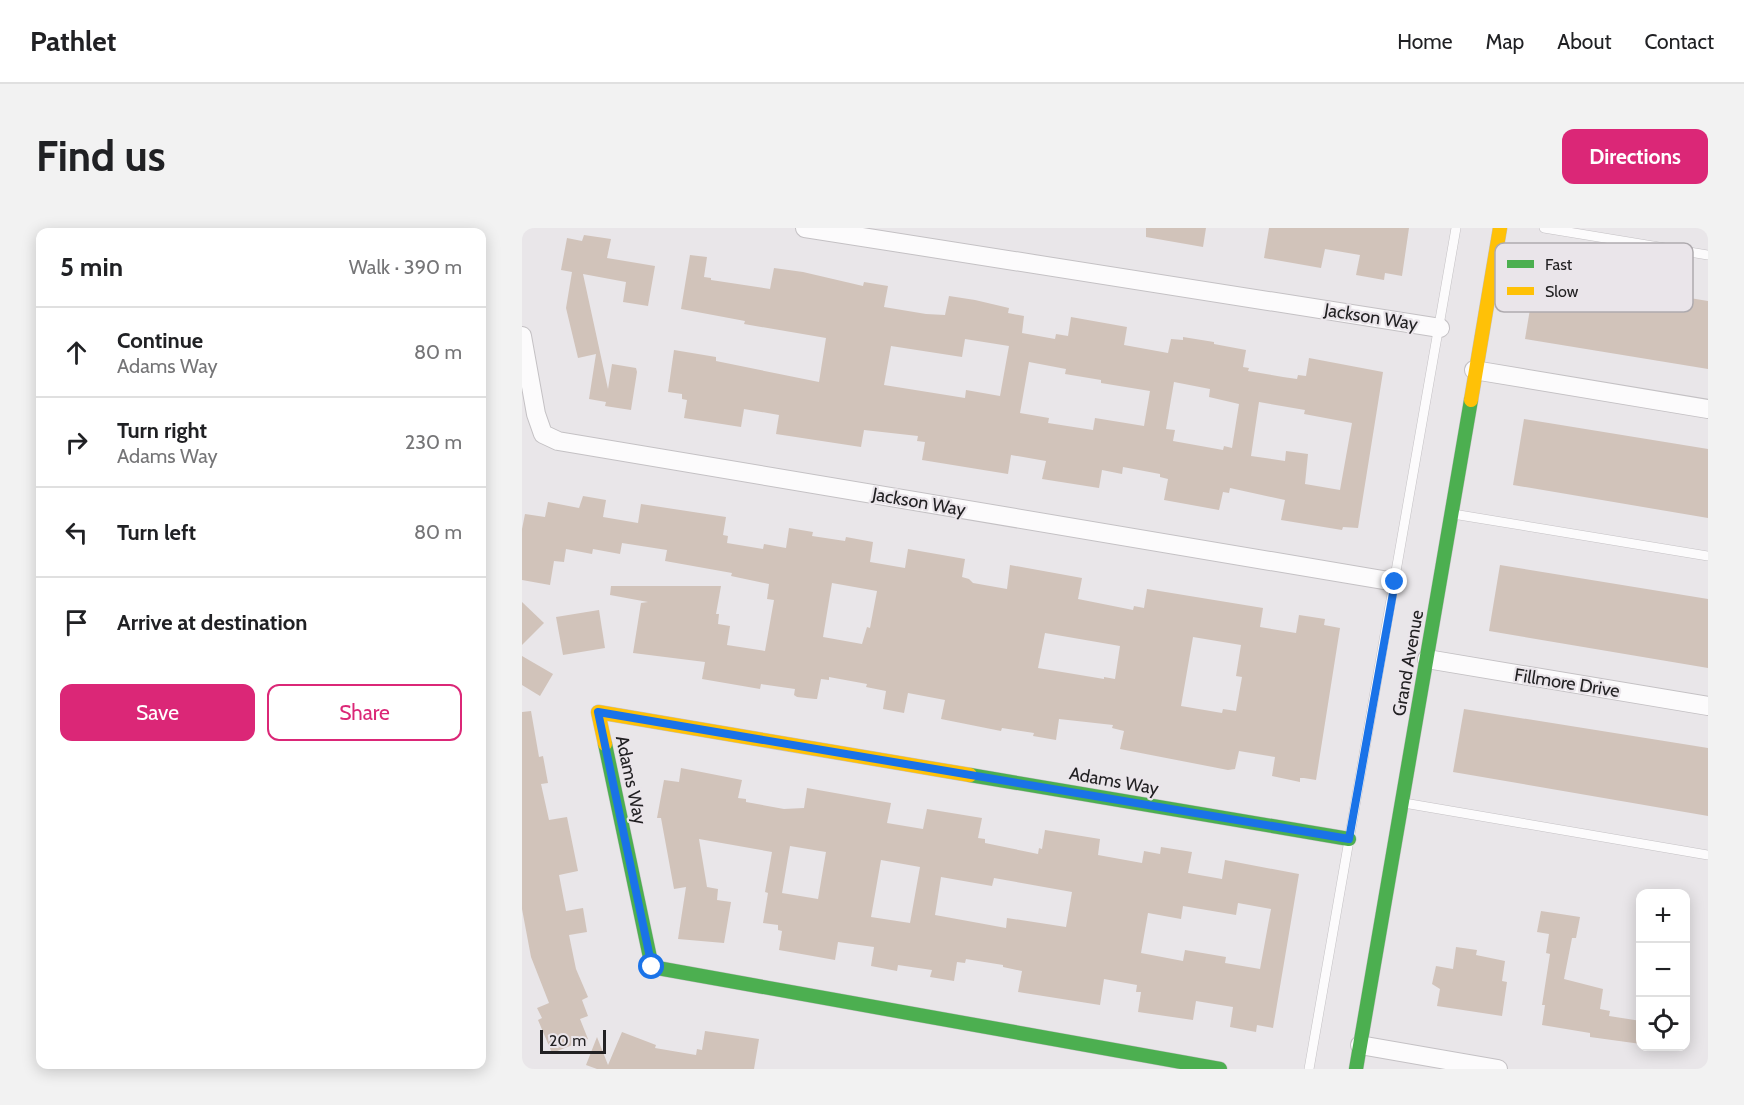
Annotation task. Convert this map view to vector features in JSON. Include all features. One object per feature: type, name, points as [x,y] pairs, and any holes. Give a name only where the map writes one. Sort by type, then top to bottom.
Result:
[{"type":"street","name":"Jackson Way","points":[[804,228],[1440,328]]},
{"type":"street","name":"Grand Avenue","points":[[1497,243],[1500,228]]},
{"type":"street","name":"Grand Avenue","points":[[1356,1069],[1495,255]]},
{"type":"street","name":"Jackson Way","points":[[522,336],[536,414],[543,434],[558,441],[1395,582]]},
{"type":"street","points":[[1474,370],[1708,409]]},
{"type":"street","name":"Fillmore Drive","points":[[1427,659],[1708,706]]},
{"type":"street","name":"Adams Way","points":[[1220,1069],[652,967],[598,712],[1349,839]]},
{"type":"street","points":[[1360,1045],[1498,1069]]},
{"type":"lane","points":[[1308,1069],[1456,228]]},
{"type":"lane","points":[[1544,228],[1635,243]]},
{"type":"lane","points":[[1693,253],[1708,255]]},
{"type":"lane","points":[[1451,514],[1708,556]]},
{"type":"lane","points":[[1402,802],[1708,855]]},
{"type":"building","points":[[1146,228],[1206,228],[1203,247],[1146,237]]},
{"type":"building","points":[[1269,228],[1409,228],[1402,276],[1385,273],[1384,280],[1356,275],[1360,255],[1325,249],[1321,268],[1264,258]]},
{"type":"building","points":[[584,235],[611,239],[607,258],[655,266],[648,306],[623,302],[626,282],[583,274],[608,389],[612,364],[636,368],[631,410],[605,406],[606,402],[589,399],[596,354],[578,358],[566,308],[572,272],[561,270],[567,238],[582,241]]},
{"type":"building","points":[[690,255],[707,257],[704,277],[711,278],[711,280],[770,289],[774,268],[803,272],[863,286],[864,282],[888,286],[884,307],[926,314],[945,315],[949,296],[975,300],[1009,308],[1008,313],[1024,316],[1022,333],[1055,339],[1056,334],[1068,336],[1071,317],[1127,327],[1124,345],[1168,353],[1171,339],[1183,340],[1183,337],[1246,350],[1243,367],[1249,368],[1248,371],[1297,379],[1298,375],[1306,376],[1309,358],[1383,372],[1358,528],[1343,527],[1342,530],[1281,520],[1285,500],[1230,488],[1229,493],[1223,492],[1219,510],[1164,500],[1168,479],[1160,477],[1160,474],[1123,467],[1122,474],[1102,470],[1099,488],[1042,479],[1046,461],[1011,455],[1008,474],[922,460],[925,442],[917,441],[918,436],[864,430],[861,447],[776,434],[779,415],[744,409],[741,427],[684,418],[687,400],[682,399],[682,394],[668,392],[674,350],[716,357],[716,361],[819,382],[826,338],[744,324],[745,321],[681,309]],"holes":[[[965,339],[1009,346],[1000,396],[966,390],[965,398],[884,385],[891,346],[962,357]],[[1029,362],[1066,369],[1065,374],[1101,380],[1101,383],[1150,391],[1144,426],[1095,418],[1093,430],[1048,423],[1049,418],[1020,413]],[[1174,382],[1210,389],[1209,397],[1239,404],[1232,448],[1224,446],[1223,450],[1173,441],[1175,430],[1166,429]],[[1259,402],[1305,410],[1304,414],[1352,423],[1340,490],[1305,484],[1308,454],[1286,451],[1285,461],[1251,456]]]},
{"type":"building","points":[[1693,299],[1708,301],[1708,369],[1525,339],[1530,312],[1693,312]]},
{"type":"building","points":[[1524,419],[1708,449],[1708,518],[1513,485]]},
{"type":"building","points":[[583,496],[606,500],[603,517],[638,523],[641,504],[726,517],[723,535],[728,536],[727,543],[763,549],[764,544],[786,548],[789,528],[813,532],[812,536],[845,541],[846,537],[873,542],[870,562],[905,568],[908,549],[965,559],[962,577],[973,583],[1007,589],[1010,565],[1082,578],[1078,599],[1133,610],[1134,606],[1144,608],[1147,589],[1263,608],[1260,627],[1296,633],[1299,615],[1325,619],[1324,625],[1340,628],[1316,780],[1300,778],[1300,782],[1272,776],[1275,757],[1239,751],[1235,769],[1228,770],[1120,749],[1124,731],[1112,728],[1113,725],[1059,719],[1056,740],[1033,736],[1034,733],[1002,728],[1001,731],[941,719],[945,700],[908,693],[904,713],[883,709],[886,691],[866,687],[867,684],[829,677],[829,680],[821,679],[817,699],[797,697],[794,695],[795,689],[761,684],[760,689],[702,679],[705,662],[633,653],[641,603],[648,602],[610,595],[611,586],[721,586],[716,614],[719,614],[718,624],[730,626],[727,645],[765,651],[774,600],[767,599],[769,584],[731,576],[732,573],[665,561],[667,550],[622,543],[620,554],[593,549],[592,554],[566,549],[564,562],[554,561],[550,585],[522,580],[522,529],[525,514],[545,517],[548,502],[579,508]],"holes":[[[832,583],[877,591],[870,628],[867,627],[862,644],[823,637]],[[1045,633],[1120,646],[1115,679],[1038,668]],[[1193,637],[1241,645],[1236,676],[1242,677],[1236,711],[1223,709],[1222,713],[1181,706]]]},
{"type":"building","points":[[1500,565],[1708,599],[1708,668],[1489,631]]},
{"type":"building","points":[[522,602],[544,623],[522,645]]},
{"type":"building","points":[[599,610],[605,648],[563,655],[556,617]]},
{"type":"building","points":[[522,656],[553,674],[540,696],[522,685]]},
{"type":"building","points":[[1464,709],[1708,748],[1708,816],[1453,772]]},
{"type":"building","points":[[531,711],[539,757],[543,756],[548,783],[541,784],[549,820],[567,817],[578,871],[559,875],[566,911],[583,908],[587,932],[569,935],[576,969],[588,997],[582,1000],[588,1016],[580,1019],[588,1039],[552,1053],[538,1020],[542,1018],[537,1008],[549,1003],[531,957],[522,909],[522,712]]},
{"type":"building","points":[[681,768],[742,780],[738,798],[746,799],[746,802],[784,809],[804,808],[807,788],[891,803],[887,823],[923,829],[927,809],[982,818],[978,838],[985,839],[985,843],[1038,854],[1039,848],[1042,849],[1045,830],[1100,839],[1098,855],[1142,863],[1144,851],[1160,854],[1161,847],[1192,852],[1188,873],[1222,879],[1225,860],[1299,874],[1273,1028],[1257,1025],[1256,1032],[1230,1027],[1233,1007],[1196,1001],[1193,1020],[1138,1012],[1141,992],[1136,992],[1137,985],[1104,979],[1100,1005],[1018,992],[1022,971],[1003,967],[1003,965],[966,959],[965,963],[957,962],[954,981],[930,977],[932,970],[898,965],[897,971],[871,966],[874,947],[838,942],[835,960],[779,950],[782,931],[778,930],[778,925],[763,923],[768,893],[765,892],[772,852],[699,839],[707,887],[718,889],[717,900],[731,902],[724,943],[678,939],[686,887],[674,889],[661,818],[657,818],[664,780],[679,782]],"holes":[[[790,846],[826,852],[818,899],[782,893]],[[881,860],[920,867],[910,923],[871,917]],[[941,877],[992,886],[994,878],[1072,892],[1066,927],[1007,918],[1006,928],[935,915]],[[1238,903],[1271,909],[1260,969],[1225,963],[1226,957],[1185,950],[1183,961],[1141,953],[1148,913],[1181,919],[1183,906],[1236,915]]]},
{"type":"building","points":[[1541,911],[1580,917],[1576,938],[1572,938],[1564,979],[1603,989],[1600,1009],[1610,1011],[1609,1016],[1636,1020],[1636,1043],[1590,1037],[1590,1033],[1542,1025],[1545,1005],[1542,1005],[1550,954],[1546,953],[1549,934],[1537,932]]},
{"type":"building","points":[[1456,947],[1477,950],[1476,955],[1505,961],[1502,981],[1507,982],[1502,1016],[1437,1006],[1440,989],[1432,984],[1436,966],[1453,969]]},
{"type":"building","points":[[705,1031],[759,1039],[754,1069],[597,1069],[586,1065],[597,1037],[608,1065],[622,1032],[656,1045],[655,1048],[696,1055],[697,1049],[702,1050]]},
{"type":"traffic: fast","points":[[1356,1069],[1471,400]]},
{"type":"traffic: fast","points":[[605,744],[652,967],[1220,1069]]},
{"type":"traffic: fast","points":[[970,775],[1349,839]]},
{"type":"traffic: slow","points":[[1497,243],[1500,228]]},
{"type":"traffic: slow","points":[[1471,400],[1495,258]]},
{"type":"traffic: slow","points":[[605,744],[598,712],[970,775]]},
{"type":"route","points":[[652,967],[598,712],[1349,839],[1395,582]]}]
